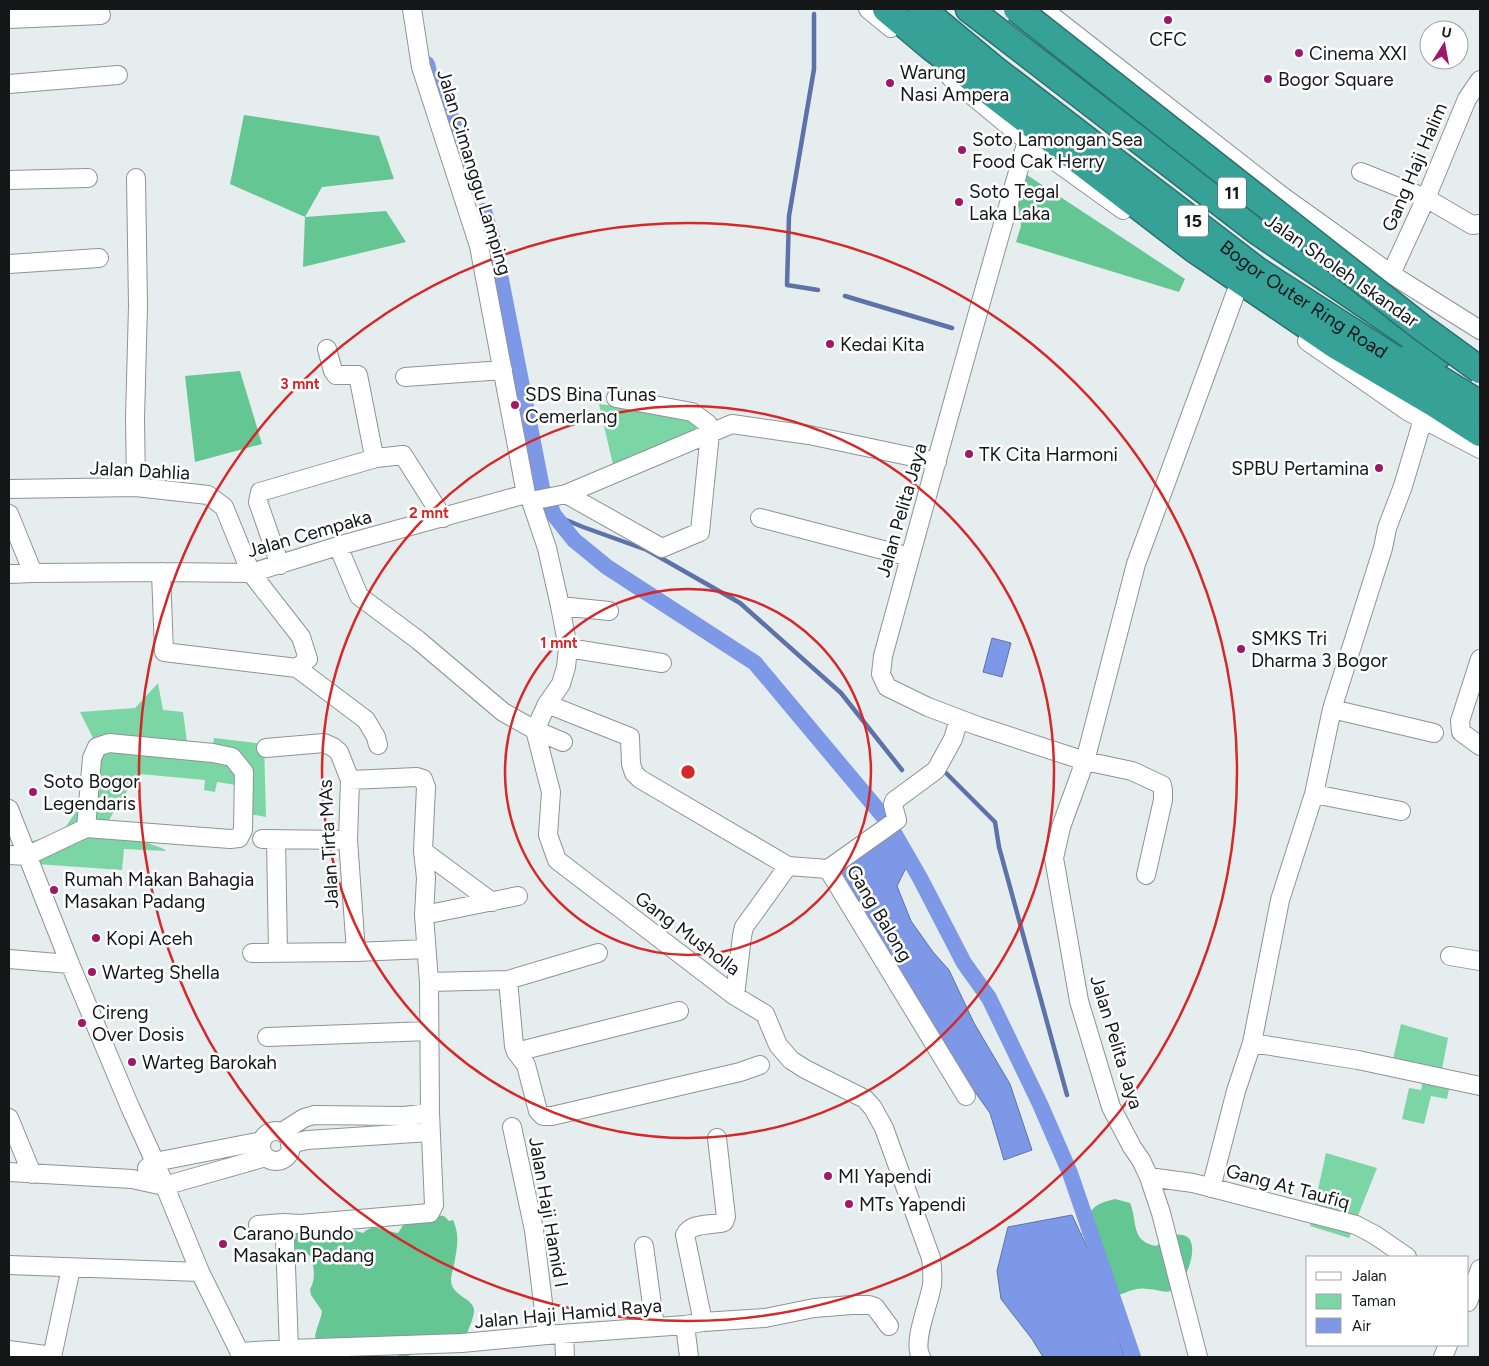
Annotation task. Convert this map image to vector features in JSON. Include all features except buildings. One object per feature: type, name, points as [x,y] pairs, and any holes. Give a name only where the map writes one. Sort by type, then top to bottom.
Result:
[{"type":"highway","points":[[886,9],[931,47],[1194,249],[1335,345],[1480,433]]},
{"type":"highway","name":"Bogor Outer Ring Road","points":[[922,9],[993,68],[1258,271],[1480,413]]},
{"type":"highway","name":"Jalan Sholeh Iskandar","points":[[930,9],[1165,194],[1282,278],[1480,404]]},
{"type":"highway","name":"Bogor Outer Ring Road","points":[[969,9],[1258,230],[1480,383]]},
{"type":"highway","name":"Jalan Sholeh Iskandar","points":[[993,9],[1064,66],[1250,207],[1412,319],[1480,363]]},
{"type":"highway","points":[[1017,9],[1421,327],[1480,370]]},
{"type":"street","name":"Jalan Cimanggu Lamping","points":[[412,9],[421,67],[479,246],[503,370],[545,497]]},
{"type":"street","points":[[868,9],[1027,141],[1236,292],[1409,412],[1480,449]]},
{"type":"street","points":[[1043,9],[1059,15],[1282,196],[1391,274],[1480,330]]},
{"type":"street","points":[[9,19],[101,14]]},
{"type":"street","points":[[9,84],[118,75]]},
{"type":"street","name":"Gang Haji Halim","points":[[1391,274],[1426,198],[1467,98],[1480,80]]},
{"type":"street","name":"Jalan Pelita Jaya","points":[[1027,141],[980,301],[883,656],[882,674],[887,687],[928,707],[1085,761]]},
{"type":"street","points":[[1360,172],[1426,198],[1472,225],[1480,224]]},
{"type":"street","points":[[9,180],[88,178]]},
{"type":"street","points":[[136,178],[138,306],[136,487]]},
{"type":"street","points":[[9,264],[99,258]]},
{"type":"street","name":"Jalan Pelita Jaya","points":[[1198,1357],[1161,1213],[1149,1177],[1111,1107],[1079,1001],[1054,858],[1061,827],[1085,761],[1136,564],[1236,292]]},
{"type":"street","points":[[327,349],[333,371],[336,375],[358,375],[376,458]]},
{"type":"street","points":[[405,377],[503,370]]},
{"type":"street","points":[[535,730],[547,704],[561,684],[566,667],[568,648],[547,548],[545,497],[662,548],[700,532],[710,433],[708,424],[692,412],[616,398]]},
{"type":"street","points":[[1211,1188],[1236,1091],[1252,1042],[1280,900],[1314,794],[1332,709],[1387,528],[1403,486],[1423,419]]},
{"type":"street","name":"Jalan Cempaka","points":[[9,574],[161,572],[251,574],[338,546],[443,518],[545,497],[727,425],[736,424],[809,435],[937,462]]},
{"type":"street","points":[[280,565],[258,502],[260,492],[376,458],[403,455],[443,518]]},
{"type":"street","name":"Jalan Dahlia","points":[[9,489],[136,487],[208,495],[224,507],[251,574],[301,637],[308,659],[297,668]]},
{"type":"street","points":[[9,514],[33,573]]},
{"type":"street","points":[[760,518],[910,558]]},
{"type":"street","points":[[338,546],[359,596],[418,640],[503,712],[535,730],[563,742]]},
{"type":"street","points":[[161,572],[164,652],[297,668],[366,720],[376,737],[378,745]]},
{"type":"street","points":[[560,606],[608,612]]},
{"type":"street","points":[[568,648],[662,664]]},
{"type":"street","points":[[1480,659],[1460,721],[1461,732],[1480,746]]},
{"type":"street","name":"Gang Balong","points":[[547,704],[630,737],[631,764],[634,773],[640,779],[788,866],[828,869],[966,1096]]},
{"type":"street","points":[[1332,709],[1434,732]]},
{"type":"street","points":[[828,869],[897,820],[893,805],[894,801],[936,770],[954,739],[960,719]]},
{"type":"street","name":"Gang Musholla","points":[[535,730],[551,792],[548,835],[557,860],[735,996],[765,1014],[778,1045],[791,1060],[805,1069],[866,1099],[873,1108],[884,1128],[931,1258],[933,1269],[932,1286],[919,1333],[917,1349],[921,1357]]},
{"type":"street","points":[[9,855],[26,856],[86,828],[230,839],[239,838],[243,830],[244,772],[232,757],[213,753],[109,743],[97,747],[92,758],[86,828]]},
{"type":"street","name":"Jalan Tirta MAs","points":[[266,748],[324,743],[335,749],[341,756],[350,780],[348,840],[356,952]]},
{"type":"street","points":[[1085,761],[1132,771],[1162,785],[1162,800],[1146,875]]},
{"type":"street","points":[[258,1225],[300,1224],[430,1213],[434,1205],[430,1132],[429,982],[424,915],[426,878],[423,851],[426,787],[423,778],[417,777],[350,780]]},
{"type":"street","points":[[1314,794],[1401,812]]},
{"type":"street","points":[[9,809],[26,856],[130,1107],[155,1162],[200,1272],[240,1355]]},
{"type":"street","points":[[278,952],[269,839],[348,840]]},
{"type":"street","points":[[423,851],[492,902]]},
{"type":"street","points":[[735,996],[744,927],[788,866]]},
{"type":"street","points":[[424,915],[518,896]]},
{"type":"street","points":[[252,953],[426,949]]},
{"type":"street","points":[[429,982],[508,980],[598,953]]},
{"type":"street","points":[[1450,956],[1480,961]]},
{"type":"street","points":[[9,959],[70,964]]},
{"type":"street","points":[[508,980],[516,1052],[526,1065],[538,1111],[543,1116],[548,1117],[760,1066]]},
{"type":"street","points":[[516,1052],[679,1011]]},
{"type":"street","points":[[267,1037],[429,1031]]},
{"type":"street","points":[[1252,1042],[1358,1060],[1480,1086]]},
{"type":"street","points":[[264,1149],[274,1160],[282,1159],[288,1153],[286,1138],[304,1118],[314,1115],[404,1116],[430,1113]]},
{"type":"street","points":[[9,1118],[32,1174]]},
{"type":"street","name":"Jalan Haji Hamid I","points":[[512,1127],[556,1334],[565,1357]]},
{"type":"street","points":[[264,1149],[268,1133],[272,1131],[286,1138],[307,1140],[430,1132]]},
{"type":"street","points":[[703,1322],[685,1234],[687,1230],[693,1227],[721,1223],[726,1219],[717,1138]]},
{"type":"street","points":[[132,1178],[155,1162],[264,1149]]},
{"type":"street","points":[[9,1172],[132,1178],[164,1186],[264,1149]]},
{"type":"street","name":"Gang At Taufiq","points":[[1149,1177],[1193,1183],[1356,1226],[1375,1235],[1406,1256]]},
{"type":"street","points":[[283,1223],[289,1349]]},
{"type":"street","points":[[644,1246],[655,1327]]},
{"type":"street","points":[[9,1265],[200,1272]]},
{"type":"street","points":[[9,1350],[52,1357],[72,1268]]},
{"type":"street","points":[[1469,1298],[1480,1269]]},
{"type":"street","name":"Jalan Haji Hamid Raya","points":[[240,1355],[289,1349],[462,1350],[556,1334],[765,1318],[814,1308],[852,1305],[875,1307],[889,1326]]},
{"type":"street","points":[[685,1325],[689,1357]]},
{"type":"green space","points":[[244,115],[379,136],[394,179],[322,187],[305,217],[230,184]]},
{"type":"green space","points":[[1024,173],[1185,279],[1179,292],[1016,242],[1021,226],[1017,195]]},
{"type":"green space","points":[[386,211],[406,242],[303,267],[305,217]]},
{"type":"green space","points":[[240,371],[262,444],[195,462],[185,376]]},
{"type":"green space","points":[[599,404],[695,417],[698,428],[613,465]]},
{"type":"green space","points":[[158,683],[163,710],[183,712],[187,742],[213,744],[214,738],[264,744],[266,817],[238,812],[242,786],[217,782],[215,792],[204,790],[205,780],[139,774],[105,827],[166,851],[124,849],[122,870],[36,864],[28,842],[61,834],[91,789],[96,744],[80,712],[135,708]]},
{"type":"green space","points":[[1401,1024],[1448,1038],[1442,1069],[1393,1059]]},
{"type":"green space","points":[[1423,1078],[1450,1084],[1447,1099],[1431,1096],[1424,1124],[1402,1119],[1409,1088],[1421,1090]]},
{"type":"green space","points":[[1326,1153],[1377,1168],[1349,1238],[1310,1226]]},
{"type":"green space","points":[[1115,1199],[1130,1203],[1136,1230],[1142,1240],[1156,1246],[1176,1235],[1185,1235],[1190,1240],[1192,1256],[1189,1266],[1180,1284],[1172,1291],[1137,1289],[1103,1298],[1091,1269],[1095,1263],[1097,1250],[1087,1234],[1081,1235],[1092,1210],[1106,1201]]},
{"type":"green space","points":[[435,1215],[444,1216],[449,1221],[453,1220],[455,1226],[457,1247],[451,1280],[452,1286],[474,1307],[467,1334],[401,1357],[355,1339],[321,1341],[315,1337],[322,1311],[311,1295],[310,1289],[314,1273],[311,1257],[305,1252],[290,1254],[284,1239],[295,1228],[318,1229],[324,1235],[332,1235],[335,1229],[349,1227],[363,1233],[371,1228],[379,1228],[398,1233],[406,1221]]},
{"type":"water","points":[[992,638],[1011,643],[1002,677],[983,672]]},
{"type":"water","points":[[885,832],[906,868],[897,886],[911,921],[933,952],[949,970],[974,1023],[1010,1084],[1032,1150],[1004,1160],[990,1113],[943,1047],[831,869]]},
{"type":"water","points":[[1072,1215],[1106,1288],[1124,1357],[1043,1357],[1032,1339],[1001,1299],[997,1271],[1008,1227]]},
{"type":"waterway","points":[[814,14],[814,69],[789,216],[787,285],[818,290]]},
{"type":"waterway","points":[[427,64],[429,72],[447,105],[475,188]]},
{"type":"waterway","points":[[484,211],[494,244],[542,488],[554,515],[574,540],[607,567],[755,663],[883,816]]},
{"type":"waterway","points":[[845,296],[952,328]]},
{"type":"waterway","points":[[554,515],[647,550],[740,603],[841,693],[902,770]]},
{"type":"waterway","points":[[941,768],[995,822],[999,847],[1067,1095]]},
{"type":"waterway","points":[[890,826],[920,878],[964,963],[989,998],[1040,1104],[1070,1173],[1133,1357]]},
{"type":"place","name":"CFC","points":[[1168,20]]},
{"type":"place","name":"Cinema XXI","points":[[1299,53]]},
{"type":"place","name":"Bogor Square","points":[[1268,79]]},
{"type":"place","name":"Warung Nasi Ampera","points":[[890,83]]},
{"type":"place","name":"Soto Lamongan Sea Food Cak Herry","points":[[962,150]]},
{"type":"place","name":"Soto Tegal Laka Laka","points":[[959,202]]},
{"type":"place","name":"Kedai Kita","points":[[830,344]]},
{"type":"place","name":"SDS Bina Tunas Cemerlang","points":[[515,405]]},
{"type":"place","name":"TK Cita Harmoni","points":[[969,454]]},
{"type":"place","name":"SPBU Pertamina","points":[[1379,468]]},
{"type":"place","name":"SMKS Tri Dharma 3 Bogor","points":[[1241,649]]},
{"type":"place","name":"Soto Bogor Legendaris","points":[[33,792]]},
{"type":"place","name":"Rumah Makan Bahagia Masakan Padang","points":[[54,890]]},
{"type":"place","name":"Kopi Aceh","points":[[96,938]]},
{"type":"place","name":"Warteg Shella","points":[[92,972]]},
{"type":"place","name":"Cireng Over Dosis","points":[[82,1023]]},
{"type":"place","name":"Warteg Barokah","points":[[132,1062]]},
{"type":"place","name":"MI Yapendi","points":[[828,1176]]},
{"type":"place","name":"MTs Yapendi","points":[[849,1204]]},
{"type":"place","name":"Carano Bundo Masakan Padang","points":[[223,1244]]}]
